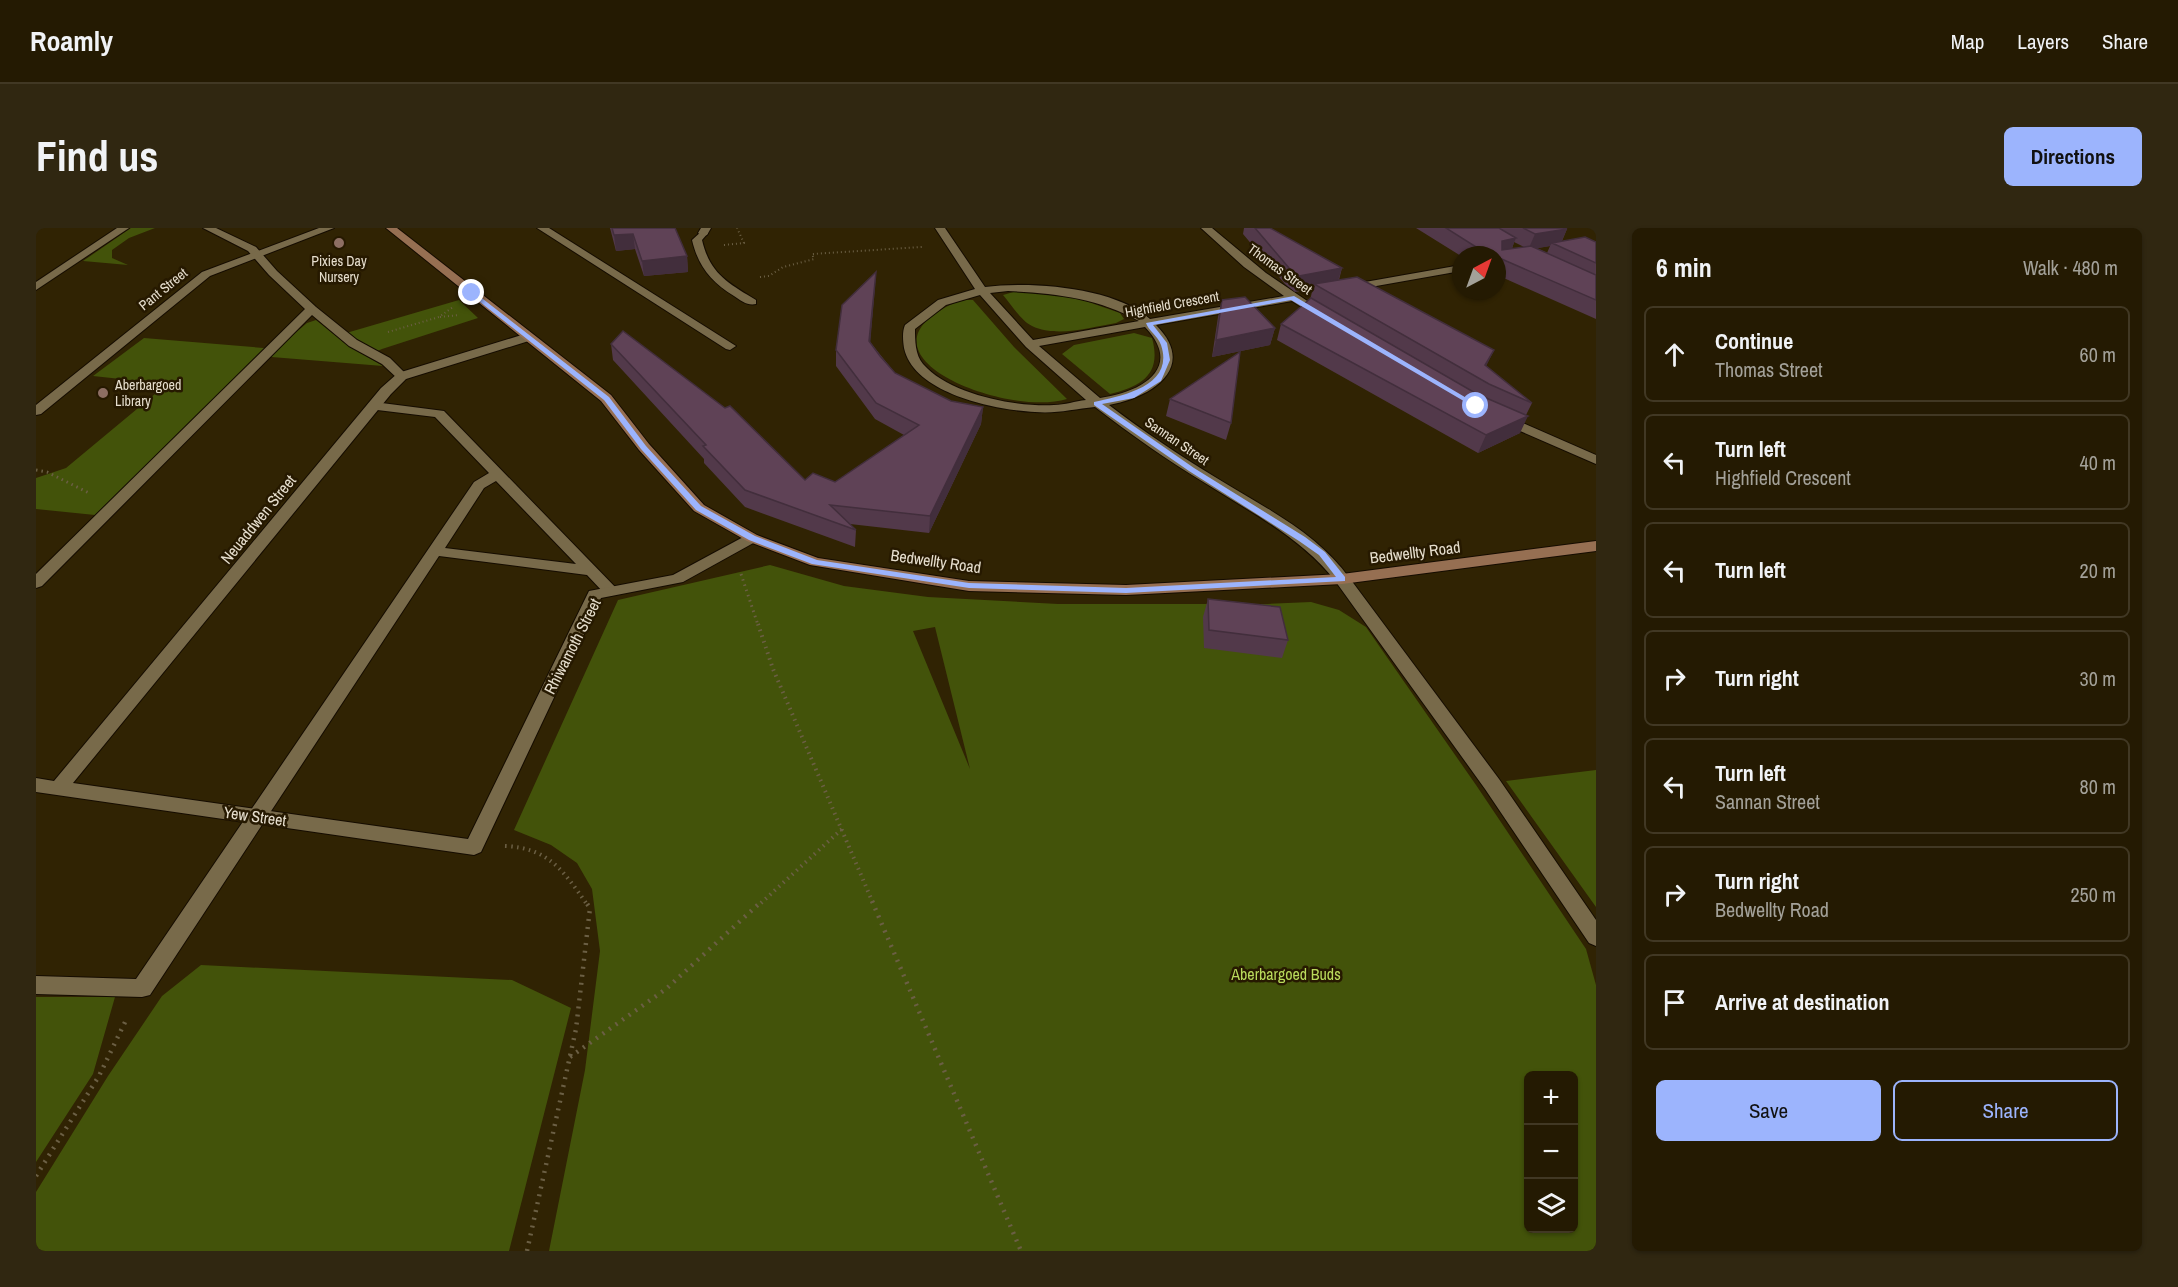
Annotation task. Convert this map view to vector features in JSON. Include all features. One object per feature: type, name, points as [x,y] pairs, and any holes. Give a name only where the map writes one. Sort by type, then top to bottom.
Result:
[{"type":"main road","name":"Bedwellty Road","points":[[391,228],[606,398],[644,447],[699,508],[752,538],[815,562],[969,586],[1126,590],[1342,579],[1596,546]]},
{"type":"street","points":[[36,287],[124,228]]},
{"type":"street","points":[[208,228],[252,249],[273,273],[312,309],[353,343],[386,361],[402,376]]},
{"type":"street","name":"Pant Street","points":[[36,411],[206,274],[329,228]]},
{"type":"street","points":[[542,228],[730,346]]},
{"type":"street","name":"Sannan Street","points":[[940,228],[983,291],[1030,344],[1096,404],[1322,554],[1492,784],[1596,936]]},
{"type":"street","name":"Thomas Street","points":[[1206,228],[1232,252],[1292,298],[1339,326]]},
{"type":"street","points":[[704,230],[697,240],[698,248],[710,274],[718,282],[752,302]]},
{"type":"street","points":[[1337,290],[1452,270]]},
{"type":"street","points":[[1030,288],[1087,296],[1124,309],[1148,324],[1164,343],[1167,360],[1157,381],[1131,396],[1096,404],[1053,409],[1011,406],[973,397],[939,382],[918,366],[909,346],[909,328],[924,312],[947,299],[983,291],[1030,288]]},
{"type":"street","name":"Highfield Crescent","points":[[1030,344],[1314,294]]},
{"type":"street","points":[[36,584],[312,309]]},
{"type":"street","name":"Neuaddwen Street","points":[[60,788],[374,406],[402,376],[528,337]]},
{"type":"street","points":[[374,406],[439,414],[611,591]]},
{"type":"street","points":[[1486,410],[1596,460]]},
{"type":"street","points":[[36,985],[142,988],[479,485],[497,474]]},
{"type":"street","name":"Rhiwamoth Street","points":[[474,847],[595,594],[676,579],[752,538]]},
{"type":"street","points":[[435,551],[592,571]]},
{"type":"street","name":"Yew Street","points":[[36,785],[474,847]]},
{"type":"path","points":[[718,282],[769,276],[783,267],[814,259],[812,254],[950,245]]},
{"type":"path","points":[[353,343],[439,317],[472,293]]},
{"type":"path","points":[[36,470],[47,472],[113,506]]},
{"type":"path","points":[[752,538],[738,565],[773,669],[1021,1251]]},
{"type":"path","points":[[570,1058],[666,988],[842,829]]},
{"type":"path","points":[[474,847],[522,845],[553,859],[590,908],[576,1029],[527,1251]]},
{"type":"path","points":[[36,1176],[99,1076],[142,988]]},
{"type":"green space","points":[[131,228],[155,228],[129,238],[112,250],[112,258],[128,265],[83,261]]},
{"type":"green space","points":[[1017,291],[1077,298],[1120,313],[1124,319],[1116,323],[1074,330],[1042,329],[1024,320],[1003,295]]},
{"type":"green space","points":[[459,300],[478,318],[366,356],[383,366],[259,356],[95,515],[36,509],[36,478],[66,468],[167,384],[93,376],[144,338],[276,349],[307,323],[316,320],[336,336]]},
{"type":"green space","points":[[961,300],[973,300],[1014,347],[1067,399],[1040,402],[1007,399],[974,390],[944,376],[924,359],[917,340],[927,320]]},
{"type":"green space","points":[[1134,333],[1152,338],[1154,361],[1147,376],[1121,391],[1110,394],[1062,354],[1074,345]]},
{"type":"green space","name":"Aberbargoed Buds","points":[[770,565],[844,586],[928,597],[1058,604],[1311,602],[1339,610],[1366,627],[1586,949],[1596,985],[1596,1251],[549,1251],[585,1070],[600,951],[592,889],[577,863],[551,845],[514,830],[618,600]],"holes":[[[935,627],[970,769],[913,631]]]},
{"type":"green space","points":[[1596,770],[1596,907],[1506,781]]},
{"type":"green space","points":[[201,965],[512,980],[571,1008],[509,1251],[36,1251],[36,1192],[108,1076],[162,996]]},
{"type":"green space","points":[[36,997],[115,997],[93,1074],[36,1162]]},
{"type":"building","points":[[612,228],[675,228],[687,256],[642,261],[633,234],[614,235]]},
{"type":"building","points":[[1255,228],[1270,228],[1342,268],[1299,276],[1289,268]]},
{"type":"building","points":[[1446,228],[1499,228],[1516,238],[1502,241],[1502,246],[1474,246]]},
{"type":"building","points":[[1523,228],[1564,228],[1567,229],[1535,234]]},
{"type":"building","points":[[1585,237],[1596,242],[1596,263],[1552,243]]},
{"type":"building","points":[[1531,246],[1596,275],[1596,300],[1506,261],[1506,249]]},
{"type":"building","points":[[876,272],[869,341],[880,356],[895,373],[951,401],[983,407],[930,516],[830,505],[856,530],[745,490],[611,344],[623,331],[725,408],[730,406],[805,480],[813,473],[835,482],[919,425],[876,403],[836,350],[842,305]]},
{"type":"building","points":[[1357,277],[1494,350],[1485,365],[1532,403],[1489,384],[1314,284]]},
{"type":"building","points":[[1245,297],[1275,328],[1216,340],[1222,300]]},
{"type":"building","points":[[1311,298],[1477,394],[1528,416],[1486,435],[1281,324]]},
{"type":"building","points":[[1240,352],[1231,423],[1170,399]]},
{"type":"building","points":[[1208,599],[1280,607],[1288,640],[1209,630]]},
{"type":"place","name":"Pixies Day Nursery","points":[[339,243]]},
{"type":"place","name":"Aberbargoed Library","points":[[103,393]]},
{"type":"route","points":[[472,293],[606,398],[644,447],[699,508],[752,538],[815,562],[969,586],[1126,590],[1342,579],[1322,554],[1302,539],[1191,469],[1096,404],[1131,396],[1157,381],[1167,360],[1164,343],[1148,324],[1292,298],[1476,406]]}]
